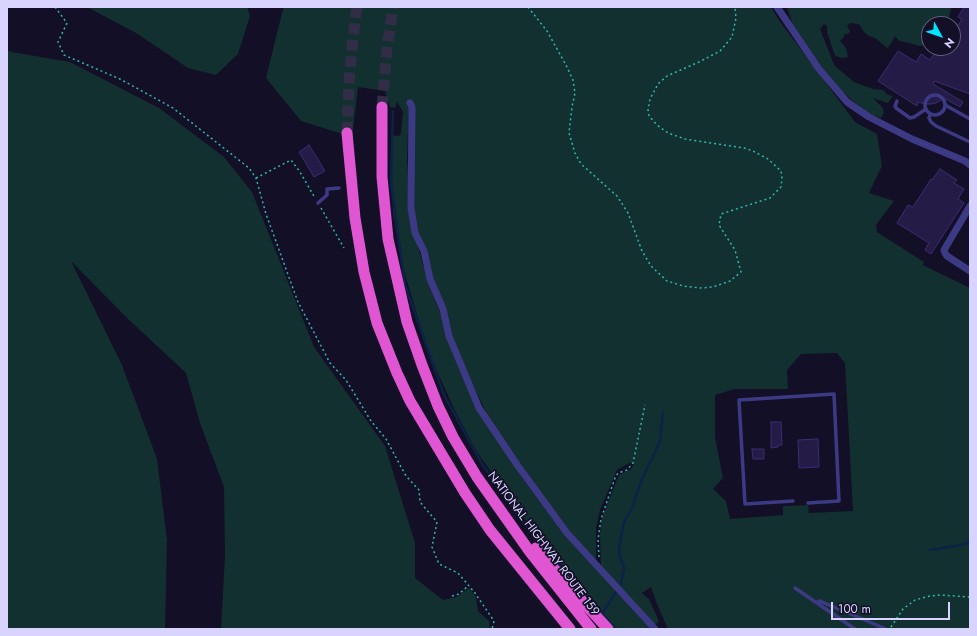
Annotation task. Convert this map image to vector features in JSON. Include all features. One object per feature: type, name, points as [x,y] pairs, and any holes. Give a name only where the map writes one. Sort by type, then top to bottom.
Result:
[{"type":"highway","name":"NATIONAL HIGHWAY ROUTE 159","points":[[382,108],[382,177],[388,239],[407,322],[438,406],[453,437],[477,477],[530,552],[591,629]]},
{"type":"highway","points":[[347,133],[355,218],[364,272],[377,323],[400,380],[410,401],[426,428],[465,493],[490,530],[570,629]]},
{"type":"highway","points":[[477,477],[526,537],[608,629]]},
{"type":"highway","points":[[511,557],[562,629]]},
{"type":"street","points":[[777,7],[819,69],[847,102],[869,117],[965,161],[970,165]]},
{"type":"street","points":[[410,103],[412,107],[411,208],[415,233],[424,251],[430,279],[443,309],[449,336],[479,408],[518,466],[567,533],[655,629]]},
{"type":"street","points":[[970,206],[944,250],[947,256],[970,271]]},
{"type":"lane","points":[[930,115],[937,116],[943,112],[945,105],[940,96],[933,96],[927,99],[925,106],[930,115],[929,118],[931,122],[936,126],[970,142]]},
{"type":"lane","points":[[897,101],[895,106],[896,108],[910,118],[926,109]]},
{"type":"lane","points":[[945,105],[970,119]]},
{"type":"lane","points":[[318,203],[327,195],[327,189],[339,188]]},
{"type":"lane","points":[[793,501],[745,504],[739,400],[834,394],[839,501],[808,503]]},
{"type":"lane","points":[[795,588],[856,629]]},
{"type":"lane","points":[[818,603],[819,601],[822,602],[886,629]]},
{"type":"path","points":[[55,7],[67,23],[58,42],[64,56],[120,79],[173,108],[249,168],[256,178],[266,214],[298,302],[330,363],[346,380],[371,421],[386,439],[406,476],[420,490],[420,502],[437,522],[432,547],[439,564],[458,573],[469,585],[494,621],[492,629]]},
{"type":"path","points":[[528,7],[547,32],[573,80],[574,93],[569,133],[575,153],[581,164],[618,196],[628,213],[642,251],[651,266],[667,281],[683,286],[700,288],[713,287],[730,281],[741,272],[735,250],[719,225],[722,214],[770,198],[781,187],[781,171],[768,159],[753,151],[744,148],[685,139],[668,133],[657,125],[649,116],[648,110],[650,98],[658,84],[667,76],[720,51],[732,37],[736,18],[735,7]]},
{"type":"path","points":[[256,178],[291,160],[300,172],[344,248]]},
{"type":"path","points":[[600,568],[598,540],[601,519],[615,478],[618,473],[627,470],[633,463],[645,405]]},
{"type":"path","points":[[452,596],[459,594],[469,585]]},
{"type":"path","points":[[890,629],[903,609],[915,600],[940,595],[970,598]]},
{"type":"green space","points":[[87,7],[247,7],[250,16],[238,54],[216,75],[188,68],[136,33]]},
{"type":"green space","points":[[284,7],[771,7],[781,23],[855,122],[877,134],[882,166],[869,193],[894,201],[876,225],[877,232],[924,262],[923,265],[970,288],[970,629],[668,629],[651,587],[642,593],[649,599],[659,621],[655,625],[601,566],[600,534],[602,517],[619,475],[631,469],[634,464],[629,463],[617,470],[600,510],[596,528],[596,562],[572,534],[490,420],[468,375],[451,332],[415,225],[413,115],[409,107],[407,159],[410,217],[428,283],[485,421],[523,479],[552,518],[650,629],[617,629],[528,524],[477,452],[455,411],[428,351],[404,271],[393,213],[391,135],[398,136],[401,134],[403,112],[397,102],[395,108],[390,107],[385,91],[358,87],[352,137],[301,121],[266,78]],"holes":[[[837,353],[845,363],[853,511],[809,513],[808,505],[783,506],[783,515],[730,519],[726,501],[713,489],[723,478],[715,437],[715,395],[735,389],[788,389],[787,370],[801,354]]]},
{"type":"green space","points":[[787,7],[952,7],[949,16],[921,16],[921,46],[899,41],[895,36],[887,48],[875,38],[864,32],[859,24],[850,23],[847,26],[850,31],[848,34],[844,34],[844,37],[840,41],[846,48],[848,57],[842,58],[835,56],[827,32],[827,26],[824,24],[820,29],[836,67],[854,82],[873,89],[883,90],[888,95],[893,96],[888,103],[873,98],[882,107],[884,113],[881,118],[869,114],[835,86],[792,23]]},
{"type":"green space","points":[[7,50],[70,62],[159,108],[224,157],[252,192],[314,347],[385,446],[415,543],[415,578],[443,600],[456,597],[469,588],[476,597],[478,611],[489,621],[490,629],[221,629],[225,556],[224,487],[200,423],[186,373],[126,317],[71,261],[122,365],[157,459],[167,540],[165,629],[7,629]]},
{"type":"building","points":[[964,7],[970,7],[970,94],[934,81],[933,84],[963,102],[960,107],[944,98],[931,104],[918,102],[917,106],[878,81],[898,51],[916,62],[921,54],[921,56],[924,56],[930,60],[933,56],[961,56],[962,19],[961,16],[959,16]]},
{"type":"building","points":[[309,145],[325,171],[314,177],[299,152]]},
{"type":"building","points":[[940,169],[957,180],[954,183],[964,189],[958,199],[964,203],[931,254],[925,250],[929,243],[897,223],[908,205],[913,207],[931,179],[932,180]]},
{"type":"building","points":[[771,422],[781,422],[782,445],[771,448]]},
{"type":"building","points":[[818,439],[819,467],[799,468],[798,440]]},
{"type":"building","points":[[752,449],[764,449],[764,459],[753,459]]},
{"type":"waterway","points":[[393,111],[391,182],[405,285],[444,395],[482,464],[524,523],[616,629]]},
{"type":"waterway","points":[[602,614],[621,584],[624,568],[619,553],[619,548],[624,522],[632,508],[642,479],[660,442],[663,412]]},
{"type":"waterway","points":[[930,550],[970,542]]},
{"type":"tunnel","points":[[347,133],[349,82],[357,7]]},
{"type":"tunnel","points":[[382,107],[387,49],[393,7]]}]
